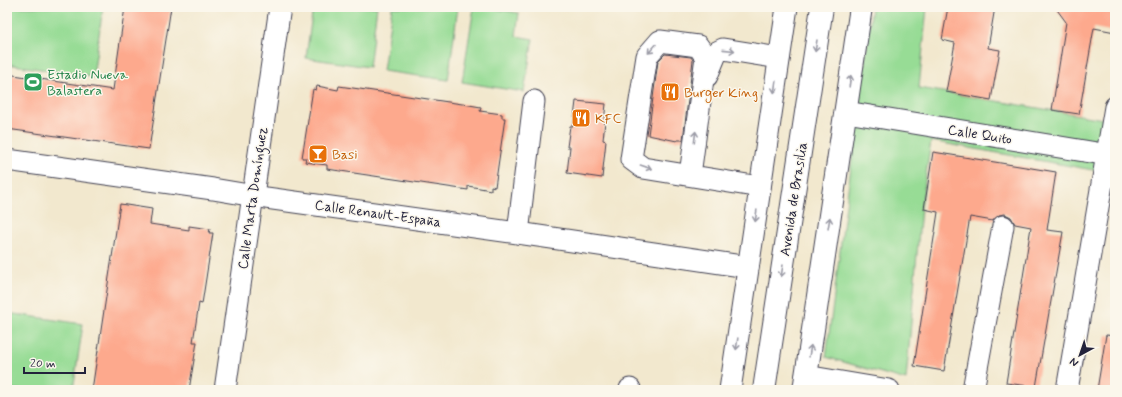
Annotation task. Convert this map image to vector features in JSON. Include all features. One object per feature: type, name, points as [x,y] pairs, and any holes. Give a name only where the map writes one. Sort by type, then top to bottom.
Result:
[{"type":"main road","name":"Avenida de Brasilia","points":[[764,390],[822,7]]},
{"type":"main road","points":[[805,383],[861,7]]},
{"type":"street","name":"Calle Marta Domínguez","points":[[225,390],[280,7]]},
{"type":"street","points":[[730,390],[787,7]]},
{"type":"street","points":[[690,175],[706,57],[698,46],[660,40],[647,56],[631,158],[643,168],[760,187]]},
{"type":"street","points":[[701,89],[717,52],[723,49],[779,58]]},
{"type":"street","points":[[518,233],[534,101]]},
{"type":"street","points":[[1067,390],[1111,155],[1115,108]]},
{"type":"street","name":"Calle Quito","points":[[846,112],[1111,155]]},
{"type":"street","name":"Calle Renault-España","points":[[7,160],[518,233],[748,268]]},
{"type":"street","points":[[973,390],[1003,226]]},
{"type":"street","points":[[805,383],[889,390]]},
{"type":"green space","name":"Estadio Nueva Balastera","points":[[7,7],[103,7],[93,77],[7,64]]},
{"type":"green space","points":[[313,7],[377,7],[369,67],[306,58]]},
{"type":"green space","points":[[392,7],[458,7],[448,80],[383,71]]},
{"type":"green space","points":[[474,7],[484,7],[519,13],[516,36],[533,39],[524,92],[462,82]]},
{"type":"green space","points":[[872,7],[927,7],[919,88],[1115,121],[1115,174],[931,141],[921,208],[906,380],[826,357]]},
{"type":"green space","points":[[7,313],[83,324],[73,390],[7,390]]},
{"type":"building","name":"Estadio Nueva Balastera","points":[[125,7],[171,7],[149,149],[7,129],[7,74],[113,90]]},
{"type":"building","points":[[948,7],[995,7],[988,48],[1000,50],[991,100],[946,92],[955,43],[942,40]]},
{"type":"building","points":[[1055,7],[1115,7],[1115,32],[1094,28],[1079,114],[1052,110],[1066,22]]},
{"type":"building","points":[[665,54],[691,57],[693,60],[683,140],[677,141],[648,135],[658,61]]},
{"type":"building","points":[[317,86],[338,90],[339,86],[469,105],[481,107],[480,111],[502,114],[502,118],[505,118],[495,187],[491,186],[491,190],[468,186],[468,190],[327,169],[327,165],[305,162],[306,158],[302,158],[313,89],[316,90]]},
{"type":"building","points":[[576,101],[606,104],[603,140],[606,141],[602,178],[567,173],[570,147],[567,147],[570,126],[573,126]]},
{"type":"building","points":[[933,152],[1056,172],[1047,230],[1063,232],[1036,387],[1006,383],[1031,227],[1015,224],[1011,217],[1005,214],[999,215],[993,221],[970,217],[944,371],[914,366],[938,212],[924,209]]},
{"type":"building","points":[[120,204],[152,209],[150,224],[189,230],[189,226],[210,229],[209,233],[213,233],[202,304],[199,303],[193,342],[197,342],[189,390],[92,390]]},
{"type":"building","points":[[1106,335],[1115,336],[1115,390],[1097,390]]},
{"type":"place","name":"Estadio Nueva Balastera","points":[[33,82]]},
{"type":"place","name":"Burger King","points":[[670,92]]},
{"type":"place","name":"KFC","points":[[581,118]]},
{"type":"place","name":"Basi","points":[[318,154]]}]
